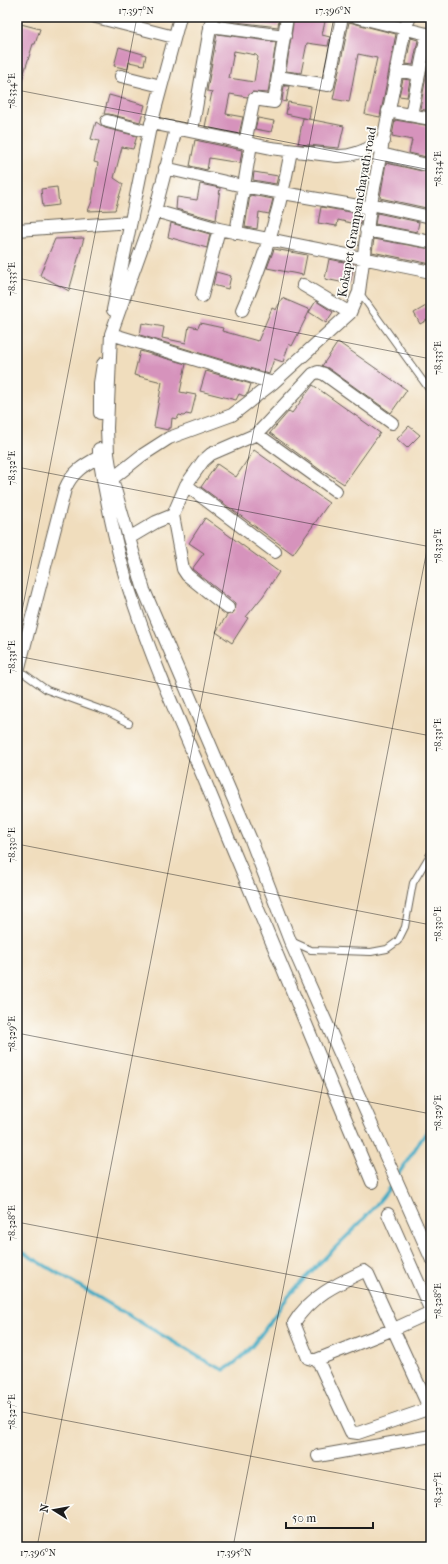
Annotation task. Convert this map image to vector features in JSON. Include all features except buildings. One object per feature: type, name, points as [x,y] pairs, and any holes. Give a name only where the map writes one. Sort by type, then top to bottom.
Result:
[{"type":"street","points":[[96,17],[174,37]]},
{"type":"street","points":[[180,17],[150,127],[100,383],[99,457],[119,551],[135,607],[157,665],[211,791],[227,835],[372,1182]]},
{"type":"street","points":[[236,233],[244,186],[254,99],[274,102],[288,17]]},
{"type":"street","points":[[278,77],[328,85],[342,17]]},
{"type":"street","points":[[357,17],[429,35],[419,74],[411,116]]},
{"type":"street","name":"Kokapet Grampanchayath road","points":[[112,479],[141,456],[169,438],[232,415],[273,383],[350,313],[359,292],[362,257],[370,206],[384,141],[396,70],[405,28],[410,17]]},
{"type":"street","points":[[192,131],[211,22],[284,36]]},
{"type":"street","points":[[396,70],[419,74]]},
{"type":"street","points":[[121,76],[161,86]]},
{"type":"street","points":[[388,111],[431,119]]},
{"type":"street","points":[[107,121],[192,131],[291,151],[347,157],[384,141]]},
{"type":"street","points":[[176,129],[155,211],[111,334],[107,428],[108,454],[112,479],[144,590],[251,840],[290,940],[431,1258]]},
{"type":"street","points":[[242,310],[255,282],[270,239],[284,193],[291,151]]},
{"type":"street","points":[[381,154],[431,166]]},
{"type":"street","points":[[165,168],[244,186],[431,217]]},
{"type":"street","points":[[155,211],[236,233],[431,272]]},
{"type":"street","points":[[17,230],[131,222]]},
{"type":"street","points":[[202,296],[219,229]]},
{"type":"street","points":[[366,230],[431,242]]},
{"type":"street","points":[[303,285],[350,313]]},
{"type":"street","points":[[111,334],[273,383]]},
{"type":"street","points":[[228,608],[187,576],[183,568],[173,515],[186,485],[203,461],[211,454],[257,434],[313,374],[318,372],[324,374],[392,423]]},
{"type":"street","points":[[257,434],[336,491]]},
{"type":"street","points":[[18,672],[65,489],[73,475],[84,465],[99,457]]},
{"type":"street","points":[[186,485],[276,552]]},
{"type":"street","points":[[129,538],[156,522],[173,515]]},
{"type":"street","points":[[344,1116],[364,1107]]},
{"type":"street","points":[[316,1360],[319,1363],[351,1432],[358,1433],[425,1410],[427,1403],[394,1329],[368,1274],[364,1270],[328,1288],[298,1316],[294,1323],[308,1358],[316,1360],[394,1329],[431,1312],[388,1214]]},
{"type":"street","points":[[318,1456],[431,1436]]},
{"type":"lane","points":[[359,292],[431,392]]},
{"type":"lane","points":[[18,672],[47,690],[108,712],[129,723]]},
{"type":"lane","points":[[290,940],[311,950],[371,952],[387,949],[398,941],[405,927],[413,883],[431,853]]},
{"type":"waterway","points":[[397,1176],[431,1125]]},
{"type":"waterway","points":[[17,1249],[209,1363],[224,1370],[252,1346],[288,1297],[314,1268],[370,1212],[394,1181]]}]
